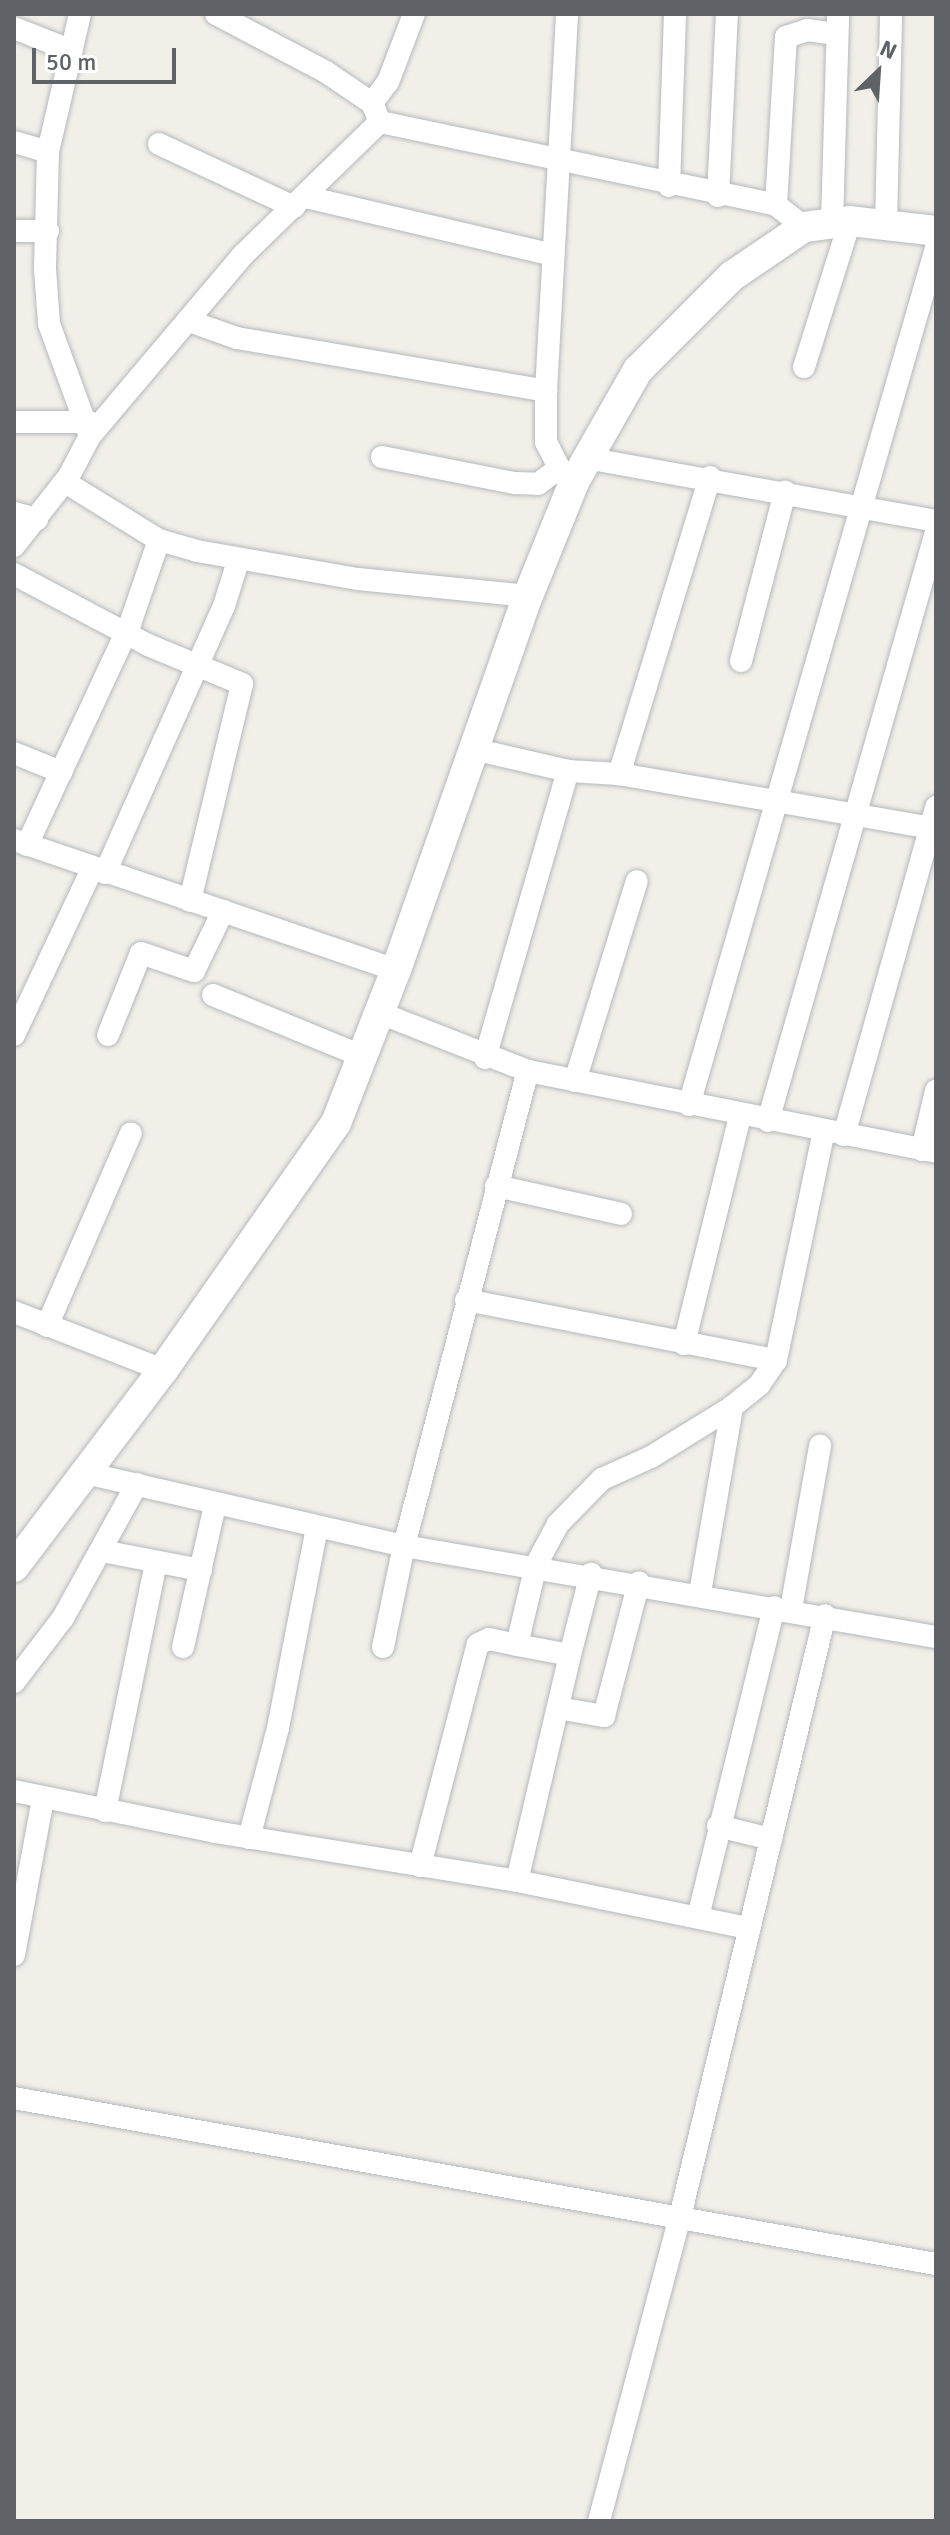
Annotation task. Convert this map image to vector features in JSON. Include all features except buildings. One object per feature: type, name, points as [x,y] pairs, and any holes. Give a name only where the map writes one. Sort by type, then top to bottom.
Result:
[{"type":"main road","points":[[14,1567],[81,1472],[163,1370],[336,1123],[396,970],[573,469],[638,370],[732,276],[829,223],[886,224],[936,231]]},
{"type":"street","points":[[80,14],[48,152],[49,324],[90,429]]},
{"type":"street","points":[[216,14],[254,23],[376,112],[558,162],[776,205],[829,223]]},
{"type":"street","points":[[14,546],[65,482],[90,429],[189,321],[242,256],[300,202],[376,112],[414,14]]},
{"type":"street","points":[[567,14],[546,391],[546,442],[573,469]]},
{"type":"street","points":[[669,186],[675,14]]},
{"type":"street","points":[[718,196],[727,14]]},
{"type":"street","points":[[886,224],[891,14]]},
{"type":"street","points":[[776,205],[786,37],[838,24],[829,223],[804,367]]},
{"type":"street","points":[[14,28],[72,51]]},
{"type":"street","points":[[14,142],[48,152]]},
{"type":"street","points":[[159,144],[300,202],[553,255]]},
{"type":"street","points":[[14,231],[48,231]]},
{"type":"street","points":[[689,1105],[936,248]]},
{"type":"street","points":[[189,321],[237,338],[546,391]]},
{"type":"street","points":[[14,422],[90,429]]},
{"type":"street","points":[[382,457],[515,483],[538,484],[573,469],[710,477],[936,521]]},
{"type":"street","points":[[619,774],[710,477]]},
{"type":"street","points":[[65,482],[159,540],[238,561],[528,596]]},
{"type":"street","points":[[741,661],[785,492]]},
{"type":"street","points":[[14,513],[37,519]]},
{"type":"street","points":[[768,1121],[936,532]]},
{"type":"street","points":[[159,540],[126,632],[61,772],[21,842],[98,871],[396,970]]},
{"type":"street","points":[[14,1035],[98,871],[224,606],[238,561]]},
{"type":"street","points":[[14,574],[126,632],[237,679],[243,689],[190,901]]},
{"type":"street","points":[[473,749],[568,771],[619,774],[854,818],[934,821],[834,1133],[776,1360],[759,1385],[732,1407],[651,1457],[602,1479],[558,1524],[536,1565],[517,1645]]},
{"type":"street","points":[[14,753],[61,772]]},
{"type":"street","points":[[485,1058],[568,771]]},
{"type":"street","points":[[575,1081],[637,881]]},
{"type":"street","points":[[108,1035],[141,953],[194,971],[223,911]]},
{"type":"street","points":[[213,995],[364,1057]]},
{"type":"street","points":[[380,1013],[485,1058],[528,1071],[740,1116],[929,1151],[936,1091]]},
{"type":"street","points":[[383,1647],[404,1546],[528,1071]]},
{"type":"street","points":[[684,1344],[740,1116]]},
{"type":"street","points":[[47,1326],[131,1133]]},
{"type":"street","points":[[496,1186],[621,1214]]},
{"type":"street","points":[[466,1300],[776,1360]]},
{"type":"street","points":[[14,1312],[163,1370]]},
{"type":"street","points":[[700,1593],[732,1407]]},
{"type":"street","points":[[698,1917],[718,1826],[782,1608],[820,1446]]},
{"type":"street","points":[[81,1472],[404,1546],[639,1582],[936,1637]]},
{"type":"street","points":[[14,1682],[63,1618],[137,1484]]},
{"type":"street","points":[[183,1647],[215,1505]]},
{"type":"street","points":[[249,1838],[278,1728],[317,1527]]},
{"type":"street","points":[[102,1551],[201,1570]]},
{"type":"street","points":[[105,1811],[156,1563]]},
{"type":"street","points":[[517,1881],[591,1574]]},
{"type":"street","points":[[558,1708],[604,1716],[639,1582]]},
{"type":"street","points":[[599,2521],[679,2221],[825,1615]]},
{"type":"street","points":[[420,1866],[478,1644],[489,1639],[570,1655]]},
{"type":"street","points":[[14,1791],[249,1838],[517,1881],[749,1928]]},
{"type":"street","points":[[14,1955],[43,1799]]},
{"type":"street","points":[[718,1826],[771,1839]]},
{"type":"street","points":[[14,2098],[679,2221],[936,2264]]}]
